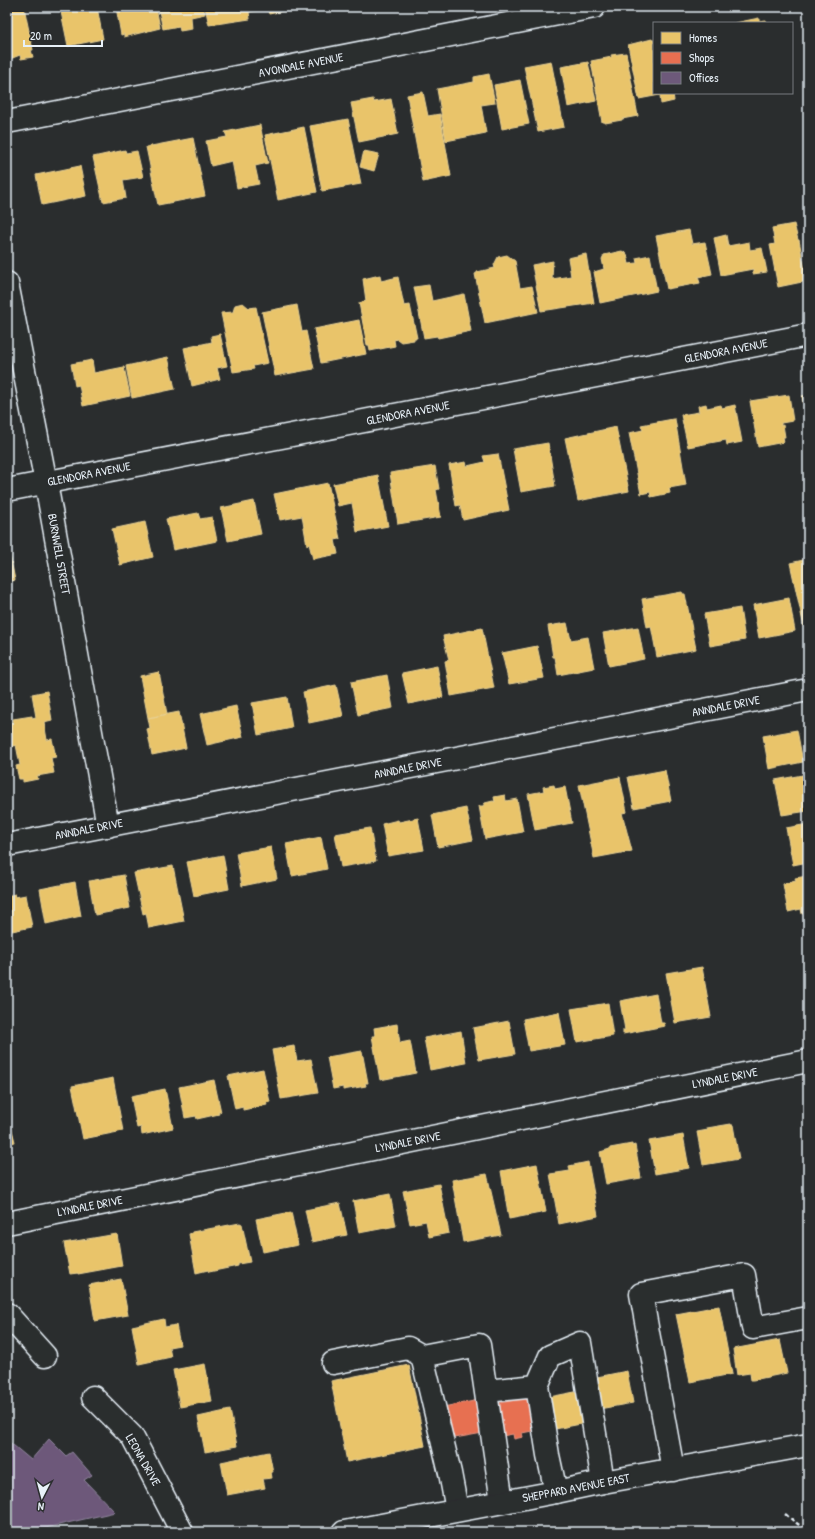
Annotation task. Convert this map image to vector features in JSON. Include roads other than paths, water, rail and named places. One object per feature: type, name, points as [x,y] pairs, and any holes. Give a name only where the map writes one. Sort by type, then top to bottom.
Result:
[{"type":"street","name":"AVONDALE AVENUE","points":[[7,122],[594,7]]},
{"type":"street","name":"BURNWELL STREET","points":[[7,283],[46,483],[108,826]]},
{"type":"street","name":"GLENDORA AVENUE","points":[[7,490],[808,335]]},
{"type":"street","name":"ANNDALE DRIVE","points":[[7,845],[808,690]]},
{"type":"street","name":"LYNDALE DRIVE","points":[[7,1223],[808,1061]]},
{"type":"street","points":[[673,1470],[641,1294],[744,1275],[753,1328],[808,1318]]},
{"type":"street","points":[[7,1314],[45,1356]]},
{"type":"street","points":[[556,1492],[548,1455],[537,1386],[550,1356],[580,1343],[603,1482]]},
{"type":"street","points":[[333,1363],[408,1348],[422,1356],[479,1345],[502,1502]]},
{"type":"street","points":[[422,1356],[450,1473],[457,1510]]},
{"type":"street","points":[[486,1391],[537,1386]]},
{"type":"street","name":"LEONA DRIVE","points":[[93,1397],[132,1436],[182,1532]]},
{"type":"street","name":"SHEPPARD AVENUE EAST","points":[[344,1532],[603,1482],[808,1445]]}]
